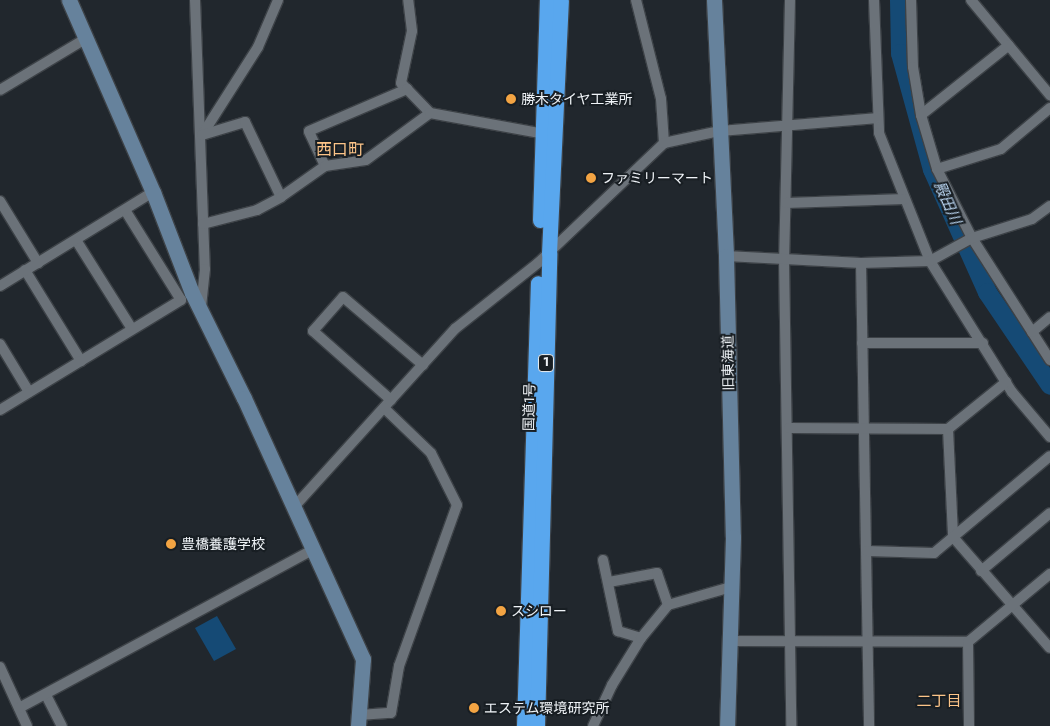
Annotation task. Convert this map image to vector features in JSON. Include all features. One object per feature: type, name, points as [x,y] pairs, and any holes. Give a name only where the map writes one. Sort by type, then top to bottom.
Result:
[{"type":"highway","name":"国道1号","points":[[537,726],[547,0]]},
{"type":"highway","name":"国道1号","points":[[524,726],[544,258],[561,0]]},
{"type":"street","points":[[69,0],[153,192],[201,312],[314,549],[363,659],[359,720],[391,713],[399,666],[457,505],[431,453],[384,408]]},
{"type":"street","points":[[195,0],[202,135],[205,269],[201,312]]},
{"type":"street","points":[[202,135],[258,47],[278,0]]},
{"type":"street","points":[[408,0],[412,31],[401,83],[430,112],[544,134]]},
{"type":"street","points":[[636,0],[661,99],[664,143]]},
{"type":"street","name":"旧東海道","points":[[714,0],[726,256],[731,587],[727,726]]},
{"type":"street","points":[[790,0],[784,259],[789,428],[791,726]]},
{"type":"street","points":[[874,0],[876,118],[879,133],[905,199],[935,259],[1006,382],[1050,437]]},
{"type":"street","points":[[911,0],[913,67],[921,115],[937,169],[969,240],[1050,360]]},
{"type":"street","points":[[971,0],[1050,95]]},
{"type":"street","points":[[0,90],[87,38]]},
{"type":"street","points":[[921,115],[1009,45]]},
{"type":"street","points":[[325,166],[309,131],[407,89]]},
{"type":"street","points":[[937,169],[1002,149],[1050,108]]},
{"type":"street","points":[[203,224],[257,210],[281,198],[325,166],[366,160],[430,112]]},
{"type":"street","points":[[294,507],[456,328],[544,258],[664,143],[719,131],[876,118]]},
{"type":"street","points":[[202,135],[245,122],[281,198]]},
{"type":"street","points":[[0,286],[153,192]]},
{"type":"street","points":[[786,203],[905,199]]},
{"type":"street","points":[[0,201],[38,263]]},
{"type":"street","points":[[726,256],[861,263],[935,259],[969,240],[1032,219],[1050,206]]},
{"type":"street","points":[[0,410],[181,300],[125,210]]},
{"type":"street","points":[[76,240],[132,329]]},
{"type":"street","points":[[861,263],[869,726]]},
{"type":"street","points":[[25,270],[81,361]]},
{"type":"street","points":[[391,400],[313,331],[343,298],[423,365]]},
{"type":"street","points":[[1032,332],[1050,317]]},
{"type":"street","points":[[862,343],[983,343]]},
{"type":"street","points":[[0,344],[29,392]]},
{"type":"street","points":[[789,428],[864,430],[948,429],[1006,382]]},
{"type":"street","points":[[948,429],[952,537],[1011,607],[1050,648]]},
{"type":"street","points":[[867,552],[934,553],[1050,456]]},
{"type":"street","points":[[981,570],[1050,513]]},
{"type":"street","points":[[19,708],[314,549]]},
{"type":"street","points":[[603,560],[618,631],[641,638]]},
{"type":"street","points":[[609,582],[657,573],[668,605]]},
{"type":"street","points":[[730,641],[968,642],[1050,574]]},
{"type":"street","points":[[593,726],[612,685],[641,638],[668,605],[731,587]]},
{"type":"street","points":[[968,642],[969,726]]},
{"type":"street","points":[[0,667],[27,726]]},
{"type":"street","points":[[46,695],[62,726]]},
{"type":"water","points":[[217,616],[236,649],[214,661],[195,628]]},
{"type":"waterway","name":"殿田川","points":[[899,0],[900,53],[932,169],[987,292],[1050,385]]},
{"type":"place","name":"勝木タイヤ工業所","points":[[511,99]]},
{"type":"place","name":"ファミリーマート","points":[[591,178]]},
{"type":"place","name":"豊橋養護学校","points":[[171,544]]},
{"type":"place","name":"スシロー","points":[[501,611]]},
{"type":"place","name":"エステム環境研究所","points":[[474,708]]},
{"type":"district","name":"西口町","points":[[340,150]]},
{"type":"district","name":"二丁目","points":[[939,702]]}]
